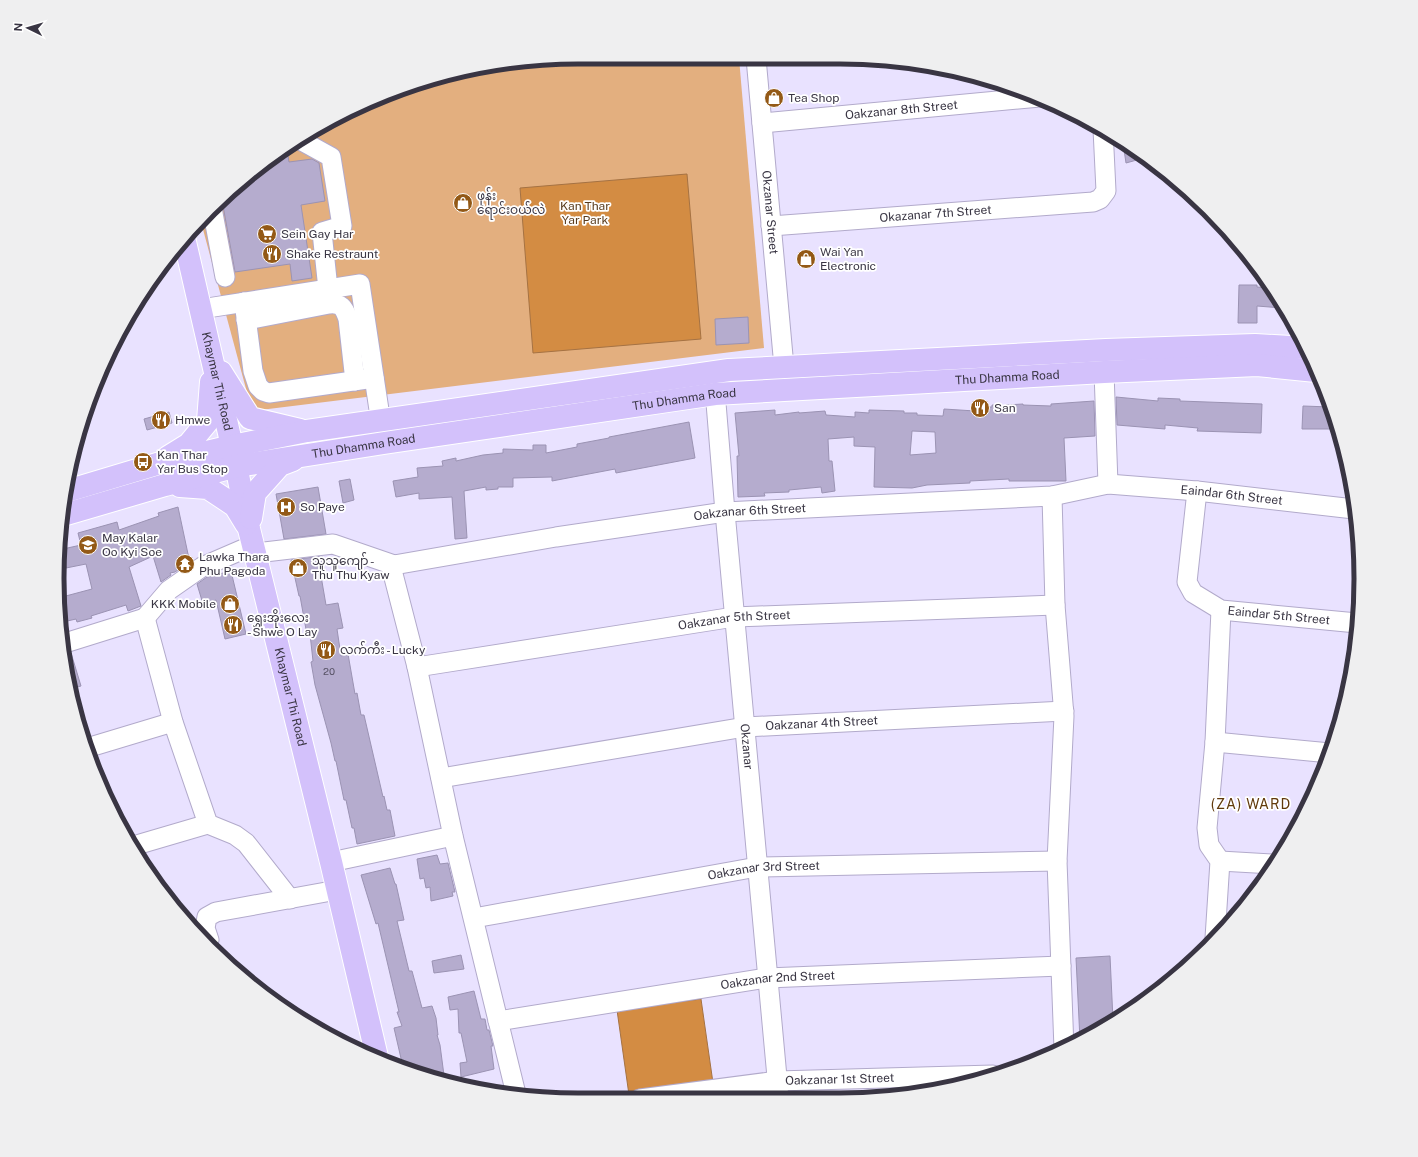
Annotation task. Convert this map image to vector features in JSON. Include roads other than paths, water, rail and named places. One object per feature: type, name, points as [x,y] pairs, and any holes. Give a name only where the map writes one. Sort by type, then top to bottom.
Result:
[{"type":"main road","name":"Khaymar Thi Road","points":[[186,246],[213,359],[253,542],[376,1051]]},
{"type":"main road","name":"Thu Dhamma Road","points":[[68,514],[165,485],[234,456],[307,431],[713,372],[1114,350],[1255,345],[1299,348]]},
{"type":"main road","points":[[213,359],[250,418],[307,431]]},
{"type":"main road","points":[[157,464],[189,444],[208,421],[213,359]]},
{"type":"main road","name":"Thu Dhamma Road","points":[[72,490],[157,464],[234,456],[312,454],[715,394],[1257,365],[1310,370]]},
{"type":"main road","points":[[253,542],[255,493],[280,465],[312,454]]},
{"type":"main road","points":[[165,485],[208,488],[235,506],[253,542]]},
{"type":"street","name":"Okzanar Street","points":[[757,64],[784,367]]},
{"type":"street","name":"Oakzanar 8th Street","points":[[762,122],[1024,98]]},
{"type":"street","name":"Okazanar 7th Street","points":[[771,226],[1093,202],[1100,199],[1106,190],[1103,137]]},
{"type":"street","points":[[306,143],[331,157],[342,226],[322,232],[328,289]]},
{"type":"street","points":[[213,217],[224,277]]},
{"type":"street","points":[[245,311],[328,289],[360,284],[384,443]]},
{"type":"street","points":[[201,309],[245,311],[336,304],[342,307],[346,312],[348,319],[355,381]]},
{"type":"street","points":[[245,311],[254,371],[258,386],[263,391],[269,393],[374,378]]},
{"type":"street","name":"Okzanar","points":[[713,372],[778,1090]]},
{"type":"street","points":[[1104,372],[1108,484]]},
{"type":"street","name":"Eaindar 6th Street","points":[[1108,484],[1197,491],[1350,508]]},
{"type":"street","name":"Oakzanar 6th Street","points":[[394,565],[556,537],[725,512],[1052,496],[1108,484]]},
{"type":"street","name":"Eaindar 5th Street","points":[[1197,491],[1187,582],[1193,594],[1221,610],[1352,623]]},
{"type":"street","points":[[1052,496],[1055,605],[1064,711],[1057,861],[1064,1042]]},
{"type":"street","points":[[68,642],[145,618],[170,590],[202,567],[253,542],[333,544],[394,565],[392,570],[417,667],[453,836],[515,1089]]},
{"type":"street","name":"Oakzanar 5th Street","points":[[417,667],[734,617],[1055,605]]},
{"type":"street","points":[[1216,929],[1220,861],[1209,845],[1207,828],[1215,742],[1221,610]]},
{"type":"street","points":[[145,618],[172,722],[208,824]]},
{"type":"street","name":"Oakzanar 4th Street","points":[[441,778],[745,727],[1064,711]]},
{"type":"street","points":[[92,746],[172,722]]},
{"type":"street","points":[[1215,742],[1324,752]]},
{"type":"street","points":[[139,845],[208,824],[235,835],[246,843],[290,899]]},
{"type":"street","points":[[331,862],[453,836]]},
{"type":"street","name":"Oakzanar 3rd Street","points":[[474,918],[757,867],[1057,861]]},
{"type":"street","points":[[1220,861],[1267,864]]},
{"type":"street","points":[[207,933],[205,928],[207,918],[216,912],[337,890]]},
{"type":"street","name":"Oakzanar 2nd Street","points":[[498,1021],[767,978],[1060,966]]},
{"type":"street","name":"Oakzanar 1st Street","points":[[732,1093],[965,1077]]},
{"type":"place","name":"Tea Shop","points":[[774,98]]},
{"type":"place","name":"ဖုန်း ရောင်းဝယ်လဲ","points":[[463,203]]},
{"type":"place","name":"Sein Gay Har","points":[[267,234]]},
{"type":"place","name":"Shake Restraunt","points":[[272,254]]},
{"type":"place","name":"Wai Yan Electronic","points":[[806,259]]},
{"type":"place","name":"San","points":[[980,408]]},
{"type":"place","name":"Hmwe","points":[[161,420]]},
{"type":"place","name":"Kan Thar Yar Bus Stop","points":[[143,462]]},
{"type":"place","name":"So Paye","points":[[286,507]]},
{"type":"place","name":"May Kalar Oo Kyi Soe","points":[[88,545]]},
{"type":"place","name":"Lawka Thara Phu Pagoda","points":[[185,564]]},
{"type":"place","name":"သူသူကျော် - Thu Thu Kyaw","points":[[298,568]]},
{"type":"place","name":"KKK Mobile","points":[[230,604]]},
{"type":"place","name":"ရွှေးအိုးလေး - Shwe O Lay","points":[[233,625]]},
{"type":"place","name":"လက်ကီး - Lucky","points":[[326,650]]},
{"type":"district","name":"(ZA) WARD","points":[[1251,804]]},
{"type":"park label","name":"Kan Thar Yar Park","points":[[585,213]]}]
